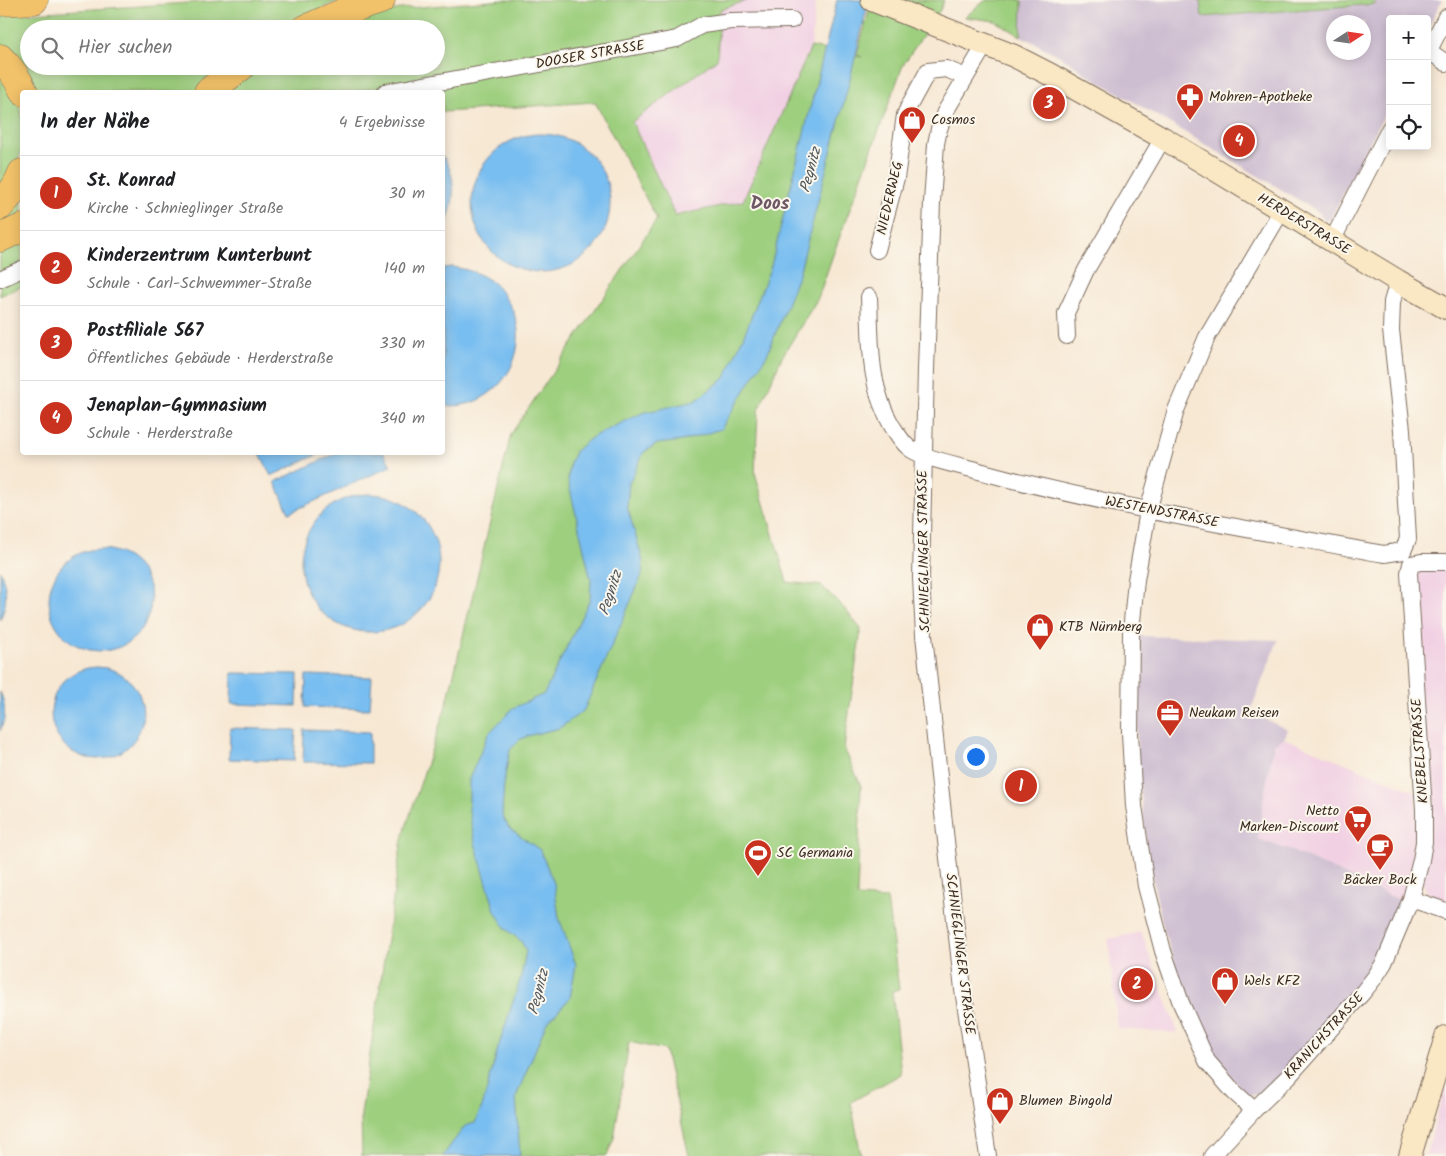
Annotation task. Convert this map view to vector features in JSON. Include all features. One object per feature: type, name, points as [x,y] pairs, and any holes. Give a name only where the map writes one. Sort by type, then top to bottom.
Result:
[{"type":"highway","points":[[0,2],[34,0]]},
{"type":"highway","points":[[325,20],[381,0]]},
{"type":"highway","points":[[0,58],[8,66],[23,90]]},
{"type":"highway","points":[[211,90],[230,75]]},
{"type":"highway","points":[[0,206],[9,197],[20,177]]},
{"type":"highway","points":[[0,238],[20,229]]},
{"type":"main road","name":"HERDERSTRASSE","points":[[872,0],[1038,68],[1163,138],[1332,242],[1446,308]]},
{"type":"main road","points":[[1410,1156],[1446,1037]]},
{"type":"street","points":[[1431,46],[1446,17]]},
{"type":"street","name":"DOOSER STRASSE","points":[[396,90],[677,38],[702,25],[732,21],[792,20]]},
{"type":"street","name":"SCHNIEGLINGER STRASSE","points":[[985,45],[945,112],[936,144],[932,202],[923,455],[921,578],[924,635],[963,989],[988,1156]]},
{"type":"street","points":[[1431,54],[1446,63]]},
{"type":"street","name":"NIEDERWEG","points":[[877,250],[896,178],[905,115],[910,104],[928,71],[946,69],[966,77]]},
{"type":"street","points":[[1332,242],[1386,136]]},
{"type":"street","points":[[1066,336],[1066,313],[1086,270],[1163,138]]},
{"type":"street","points":[[1254,1110],[1234,1092],[1208,1061],[1181,1003],[1163,951],[1146,886],[1134,806],[1129,683],[1135,588],[1148,511],[1176,410],[1207,337],[1282,210]]},
{"type":"street","points":[[0,279],[20,270]]},
{"type":"street","name":"KNEBELSTRASSE","points":[[1398,281],[1392,302],[1391,330],[1402,430],[1408,539],[1407,557],[1424,810],[1424,842],[1411,899]]},
{"type":"street","points":[[869,297],[873,377],[878,394],[885,414],[899,438],[915,453],[923,455]]},
{"type":"street","name":"WESTENDSTRASSE","points":[[923,455],[1035,486],[1148,511],[1407,557],[1421,562],[1446,562]]},
{"type":"street","points":[[1411,899],[1446,911]]},
{"type":"street","name":"KRANICHSTRASSE","points":[[1212,1156],[1288,1076],[1371,983],[1384,962],[1411,899]]},
{"type":"shaded area","points":[[748,0],[816,0],[811,47],[743,201],[675,216],[632,122],[717,59],[720,10]]},
{"type":"shaded area","points":[[1022,0],[1200,0],[1202,17],[1375,3],[1372,0],[1442,0],[1431,22],[1431,15],[1386,15],[1386,111],[1330,220],[1324,221],[1319,212],[1085,73],[1060,56],[1021,36]]},
{"type":"shaded area","points":[[1446,568],[1446,901],[1435,898],[1430,894],[1422,881],[1415,573],[1419,569]]},
{"type":"shaded area","points":[[1137,636],[1278,640],[1250,712],[1288,730],[1284,738],[1274,744],[1258,839],[1292,851],[1402,901],[1372,972],[1270,1089],[1259,1095],[1247,1094],[1215,1061],[1199,1033],[1165,935],[1147,854],[1137,755]]},
{"type":"shaded area","points":[[1284,738],[1416,792],[1418,844],[1402,901],[1292,851],[1258,839],[1274,744]]},
{"type":"shaded area","points":[[1141,932],[1178,1033],[1118,1029],[1108,939]]},
{"type":"shaded area","points":[[1446,1083],[1446,1156],[1426,1156]]},
{"type":"green space","points":[[235,0],[342,0],[299,20],[20,20],[20,75],[218,75],[199,90],[29,90],[0,51],[0,15]]},
{"type":"green space","points":[[503,0],[748,0],[720,10],[717,59],[632,122],[675,216],[743,201],[811,47],[862,57],[857,55],[872,0],[944,0],[940,10],[903,65],[818,298],[782,357],[758,411],[755,473],[787,582],[822,586],[861,629],[844,748],[861,786],[857,897],[887,899],[899,989],[892,991],[901,1074],[851,1102],[861,1156],[689,1156],[665,1050],[629,1042],[614,1138],[607,1156],[362,1156],[361,1114],[402,839],[447,703],[511,434],[657,219],[595,102],[445,112],[445,90],[381,90],[380,87],[363,90],[221,90],[244,75],[445,75],[445,20],[344,20],[354,15]]},
{"type":"green space","points":[[986,0],[1022,0],[1021,36],[995,21],[965,17]]},
{"type":"green space","points":[[1200,0],[1372,0],[1376,4],[1202,17]]},
{"type":"green space","points":[[0,74],[18,101],[20,110],[20,157],[0,192]]},
{"type":"green space","points":[[20,187],[20,221],[0,230],[0,213]]},
{"type":"green space","points":[[20,236],[20,287],[0,296],[0,245]]},
{"type":"water","name":"Pegnitz","points":[[837,0],[869,0],[799,274],[767,355],[721,429],[682,441],[657,444],[644,452],[629,483],[627,506],[643,561],[642,575],[584,710],[560,728],[519,740],[510,750],[504,781],[502,815],[509,828],[540,850],[554,883],[559,918],[576,965],[570,998],[546,1024],[516,1097],[520,1156],[443,1156],[465,1126],[475,1123],[483,1104],[498,1048],[521,977],[526,951],[521,941],[506,929],[495,911],[475,843],[469,812],[469,779],[489,733],[513,708],[544,694],[590,599],[591,580],[568,480],[570,463],[576,450],[594,436],[642,413],[695,401],[725,378],[771,266]]},
{"type":"water","points":[[541,134],[555,135],[567,139],[579,145],[590,154],[599,165],[605,177],[609,189],[609,217],[605,229],[599,241],[590,252],[579,261],[567,267],[555,271],[541,272],[527,271],[515,267],[503,261],[492,252],[483,241],[477,229],[473,217],[472,203],[473,189],[477,177],[483,165],[492,154],[503,145],[515,139],[527,135]]},
{"type":"water","points":[[445,160],[453,183],[452,202],[445,224]]},
{"type":"water","points":[[452,267],[480,274],[491,281],[506,299],[514,313],[518,328],[515,358],[499,385],[487,395],[473,402],[454,406],[445,406],[445,268]]},
{"type":"water","points":[[261,455],[317,455],[271,476]]},
{"type":"water","points":[[333,455],[385,455],[391,466],[289,513],[275,482]]},
{"type":"water","points":[[370,494],[384,495],[396,499],[408,505],[419,514],[428,525],[434,537],[438,549],[438,577],[434,589],[428,601],[419,612],[408,621],[396,627],[384,631],[370,632],[356,631],[344,627],[332,621],[321,612],[312,601],[306,589],[302,577],[301,563],[302,549],[306,537],[312,525],[321,514],[332,505],[344,499],[356,495]]},
{"type":"water","points":[[100,549],[119,553],[136,564],[147,581],[151,600],[147,619],[136,636],[119,647],[100,651],[81,647],[64,636],[53,619],[49,600],[53,581],[64,564],[81,553]]},
{"type":"water","points":[[0,570],[6,595],[0,620]]},
{"type":"water","points":[[97,667],[115,670],[130,680],[140,695],[143,713],[140,731],[130,746],[115,756],[97,759],[79,756],[64,746],[54,731],[51,713],[54,695],[64,680],[79,670]]},
{"type":"water","points":[[232,673],[298,674],[297,706],[231,704]]},
{"type":"water","points":[[306,675],[372,677],[370,709],[305,707]]},
{"type":"water","points":[[0,692],[4,712],[0,731]]},
{"type":"water","points":[[230,728],[296,730],[294,761],[229,759]]},
{"type":"water","points":[[304,730],[370,732],[370,763],[303,762]]},
{"type":"place","name":"Postfiliale 567","points":[[1049,103]]},
{"type":"place","name":"Mohren-Apotheke","points":[[1190,121]]},
{"type":"place","name":"Jenaplan-Gymnasium","points":[[1239,141]]},
{"type":"place","name":"Cosmos","points":[[912,144]]},
{"type":"place","name":"KTB Nürnberg","points":[[1040,651]]},
{"type":"place","name":"Neukam Reisen","points":[[1170,737]]},
{"type":"place","name":"St. Konrad","points":[[1021,786]]},
{"type":"place","name":"Netto Marken-Discount","points":[[1358,843]]},
{"type":"place","name":"Bäcker Bock","points":[[1380,871]]},
{"type":"place","name":"SC Germania","points":[[758,877]]},
{"type":"place","name":"Kinderzentrum Kunterbunt","points":[[1137,984]]},
{"type":"place","name":"Wels KFZ","points":[[1225,1005]]},
{"type":"place","name":"Blumen Bingold","points":[[1000,1125]]},
{"type":"district","name":"Doos","points":[[770,204]]}]
